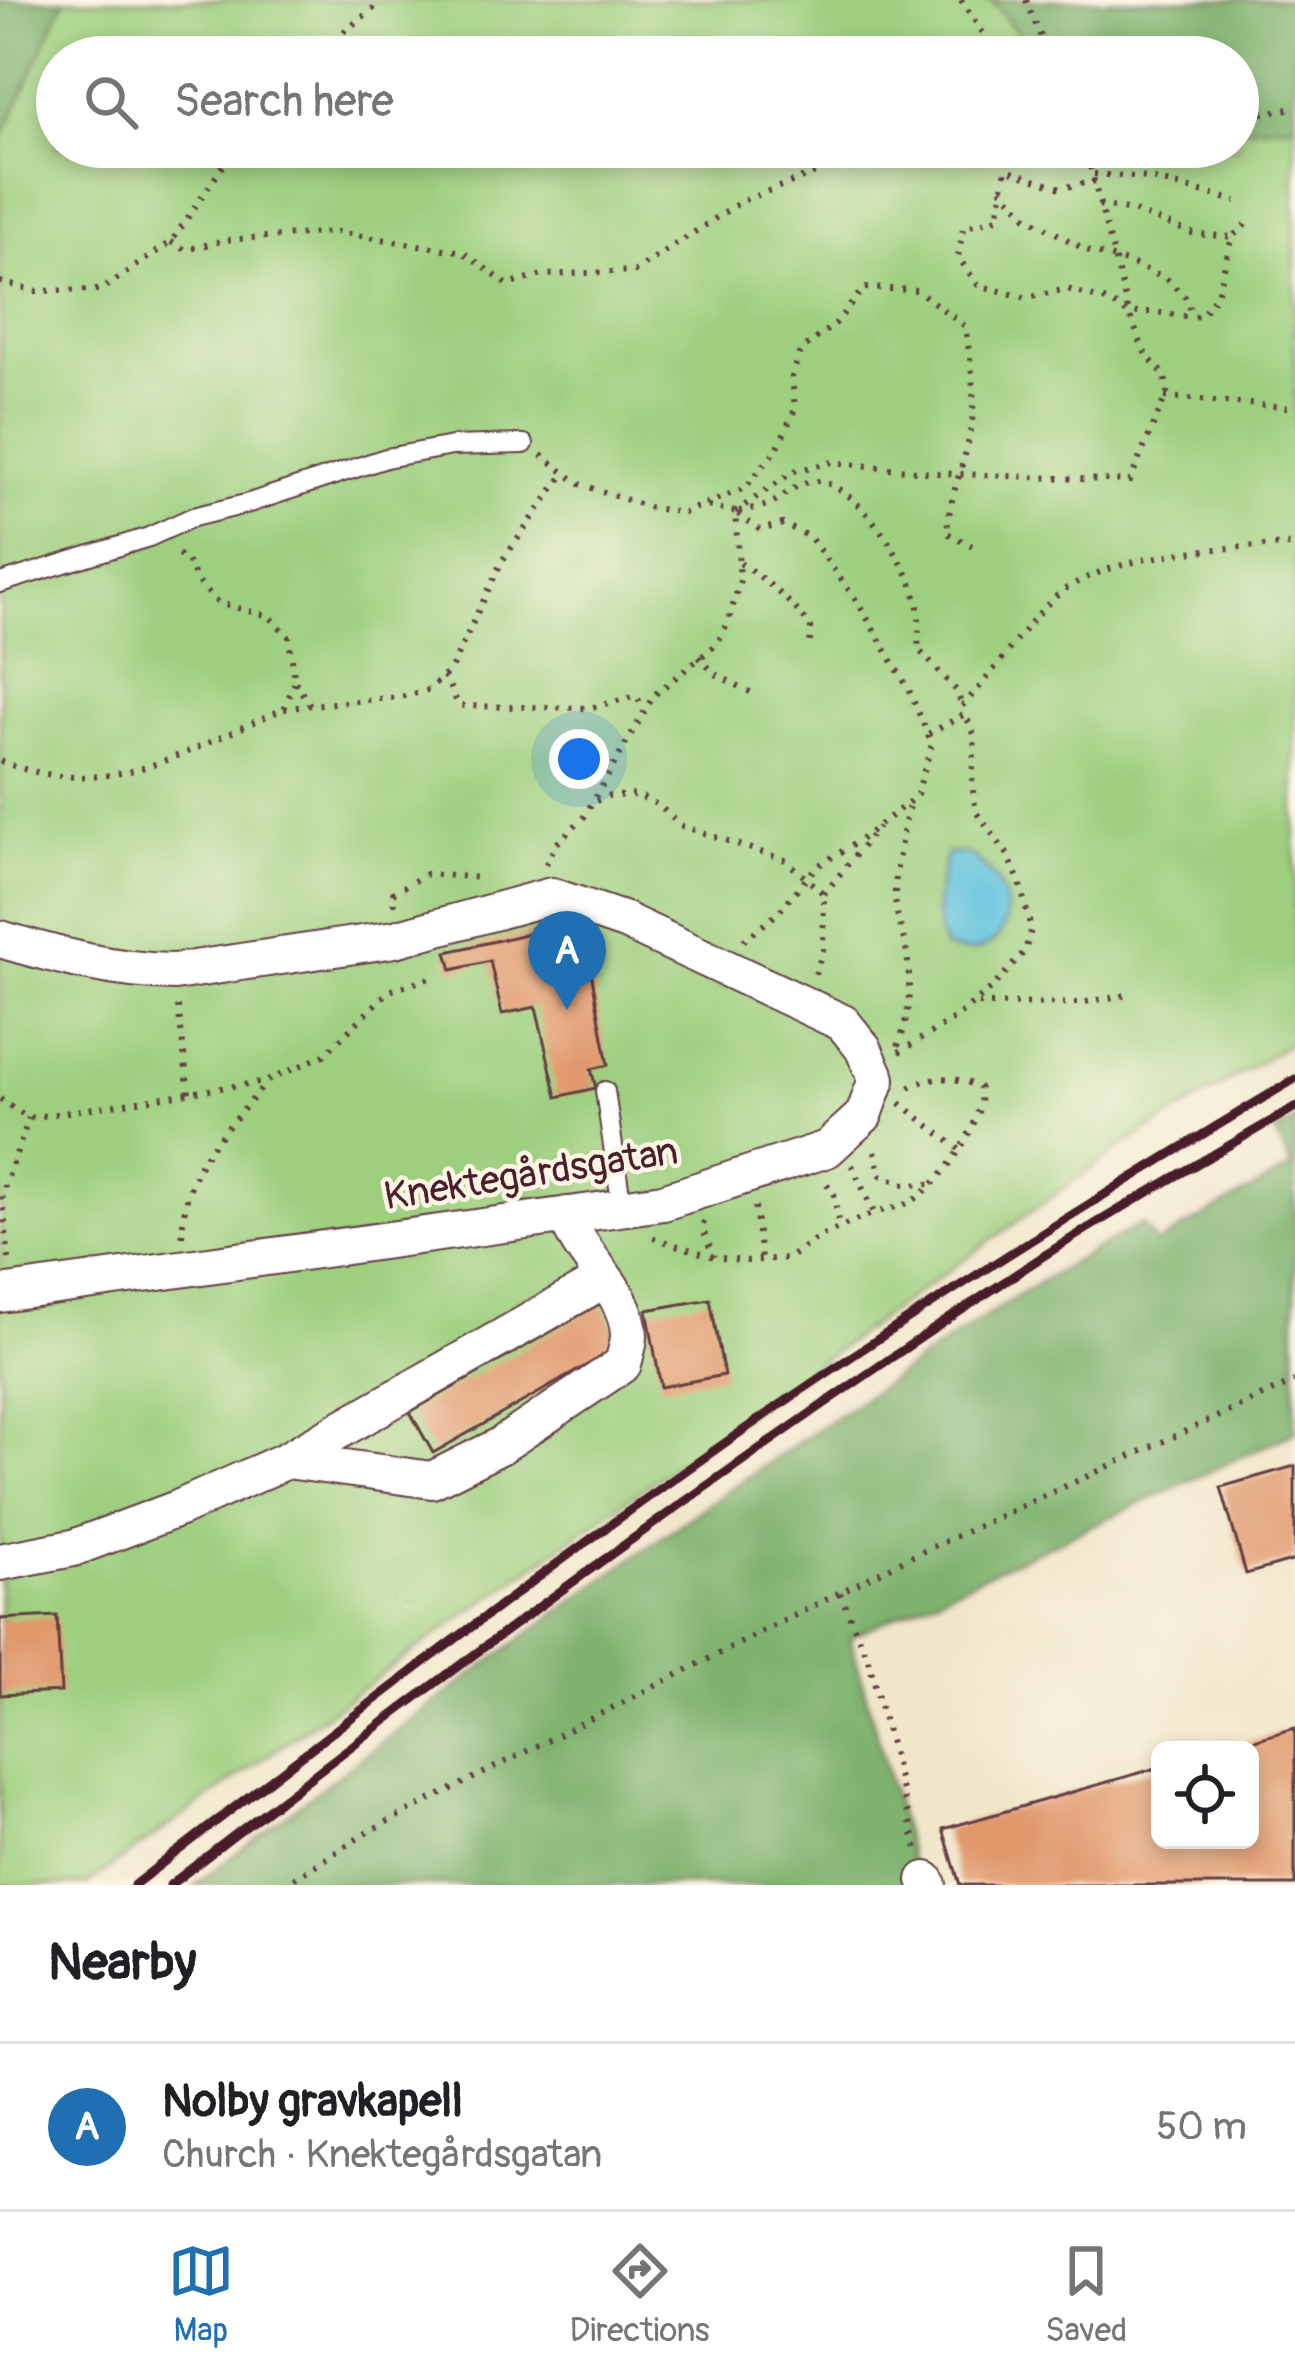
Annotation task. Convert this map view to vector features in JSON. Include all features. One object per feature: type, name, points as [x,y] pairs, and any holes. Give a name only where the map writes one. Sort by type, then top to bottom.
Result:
[{"type":"street","points":[[0,939],[79,962],[174,972],[395,939],[551,896],[625,921],[843,1023],[863,1048],[877,1079],[864,1115],[841,1140]]},
{"type":"street","name":"Knektegårdsgatan","points":[[8,1293],[663,1202],[827,1149],[841,1140]]},
{"type":"street","points":[[287,1460],[432,1480],[500,1446],[623,1364],[629,1334],[618,1301],[572,1236],[596,1211]]},
{"type":"street","points":[[0,1562],[73,1548],[180,1508],[287,1460],[603,1280]]},
{"type":"lane","points":[[0,583],[386,458],[452,446],[524,444]]},
{"type":"lane","points":[[596,1211],[605,1091]]},
{"type":"path","points":[[339,36],[373,9],[377,0]]},
{"type":"path","points":[[961,0],[985,36]]},
{"type":"path","points":[[1026,0],[1042,36]]},
{"type":"path","points":[[1259,114],[1295,108]]},
{"type":"path","points":[[0,282],[36,291],[101,290],[171,242],[222,168]]},
{"type":"path","points":[[171,242],[186,250],[224,240],[337,232],[463,252],[508,285],[542,275],[635,271],[742,201],[829,168]]},
{"type":"path","points":[[735,512],[794,471],[833,462],[1130,481],[1165,398],[1166,375],[1146,355],[1129,314],[1091,168]]},
{"type":"path","points":[[1236,201],[1147,178],[1094,177],[1061,188],[1006,169],[998,218],[962,228],[958,257],[978,285],[1028,298],[1067,289],[1129,314],[1156,308],[1193,317],[1201,316],[1217,295],[1232,237],[1247,223]]},
{"type":"path","points":[[1001,188],[1027,217],[1086,250],[1168,280],[1185,297],[1193,317]]},
{"type":"path","points":[[1099,205],[1133,211],[1195,234],[1232,237]]},
{"type":"path","points":[[524,444],[580,484],[648,507],[683,513],[703,506],[745,488],[777,449],[795,409],[792,376],[800,351],[836,323],[864,288],[917,290],[965,326],[973,369],[973,422],[948,507],[947,532],[972,546]]},
{"type":"path","points":[[1165,398],[1295,408]]},
{"type":"path","points":[[0,760],[39,776],[89,779],[150,769],[284,709],[429,690],[451,669],[502,561],[565,472]]},
{"type":"path","points":[[703,506],[735,512],[771,504],[790,489],[817,481],[839,489],[863,506],[913,587],[918,649],[956,690],[976,736],[976,812],[1008,855],[1031,929],[1025,951],[955,1019]]},
{"type":"path","points":[[395,939],[393,893],[426,874],[486,878],[522,902],[556,844],[584,817],[654,695],[717,644],[740,580],[735,512]]},
{"type":"path","points":[[735,512],[760,530],[782,524],[810,537],[856,601],[908,688],[932,744],[910,801],[896,876],[895,902],[907,952],[908,1004],[905,1030],[892,1058],[981,1002],[1078,1003],[1133,994]]},
{"type":"path","points":[[149,537],[186,559],[199,583],[218,603],[269,616],[289,637],[295,682],[310,705]]},
{"type":"path","points":[[928,734],[964,710],[1054,598],[1079,582],[1186,551],[1295,545]]},
{"type":"path","points":[[740,563],[796,606],[811,627],[810,642]]},
{"type":"path","points":[[699,657],[715,674],[754,694]]},
{"type":"path","points":[[444,676],[459,706],[590,708],[636,696],[644,709]]},
{"type":"path","points":[[284,709],[295,682]]},
{"type":"path","points":[[592,802],[638,795],[660,806],[679,825],[785,860],[824,894]]},
{"type":"path","points":[[715,963],[777,914],[806,878],[910,801]]},
{"type":"path","points":[[801,1003],[823,950],[824,894],[880,823]]},
{"type":"path","points":[[174,972],[189,1093]]},
{"type":"path","points":[[0,1099],[29,1118],[267,1081],[324,1055],[389,991],[430,978]]},
{"type":"path","points":[[596,1211],[657,1240],[714,1257],[789,1258],[820,1236],[914,1200],[959,1149],[977,1118],[982,1098],[979,1087],[965,1081],[924,1079],[890,1108]]},
{"type":"path","points":[[186,1268],[182,1232],[188,1187],[211,1144],[267,1081]]},
{"type":"path","points":[[897,1100],[959,1149]]},
{"type":"path","points":[[8,1293],[2,1194],[29,1118]]},
{"type":"path","points":[[879,1132],[874,1155],[881,1174],[907,1185],[930,1184]]},
{"type":"path","points":[[841,1140],[874,1213]]},
{"type":"path","points":[[752,1192],[761,1260]]},
{"type":"path","points":[[284,1885],[370,1830],[840,1592],[1295,1381]]},
{"type":"path","points":[[840,1592],[869,1662],[927,1882]]},
{"type":"green space","points":[[0,0],[64,0],[48,36],[36,36],[36,63],[0,143]]},
{"type":"green space","points":[[64,0],[991,0],[1020,36],[48,36]]},
{"type":"green space","points":[[991,0],[1295,0],[1295,124],[1259,127],[1259,36],[1020,36]]},
{"type":"green space","points":[[36,63],[36,168],[1259,168],[1259,127],[1295,124],[1295,1040],[1122,1147],[86,1885],[0,1885],[0,143]]},
{"type":"green space","points":[[1295,1120],[1295,1432],[850,1637],[918,1885],[195,1885],[591,1588],[985,1317],[1142,1224],[1156,1244],[1292,1167],[1275,1132]]},
{"type":"water","points":[[947,854],[969,854],[1003,892],[1006,909],[1001,932],[977,950],[944,947],[940,935],[937,901]]},
{"type":"building","points":[[539,931],[543,947],[586,944],[608,1065],[591,1069],[596,1088],[557,1097],[536,1007],[502,1014],[490,961],[452,970],[447,952]]},
{"type":"building","points":[[710,1299],[724,1375],[661,1387],[647,1310]]},
{"type":"building","points":[[601,1303],[624,1344],[433,1453],[410,1412]]},
{"type":"building","points":[[1295,1466],[1295,1560],[1246,1574],[1221,1487]]},
{"type":"building","points":[[57,1616],[61,1692],[0,1695],[0,1619]]},
{"type":"building","points":[[1295,1728],[1295,1885],[960,1885],[943,1829],[1151,1770],[1151,1849],[1259,1849],[1259,1741],[1251,1741]]},
{"type":"railway","points":[[134,1885],[476,1623],[759,1419],[986,1269],[1295,1079]]},
{"type":"railway","points":[[170,1885],[492,1641],[821,1406],[1045,1255],[1295,1107]]},
{"type":"place","name":"Nolby gravkapell","points":[[567,1010]]}]
